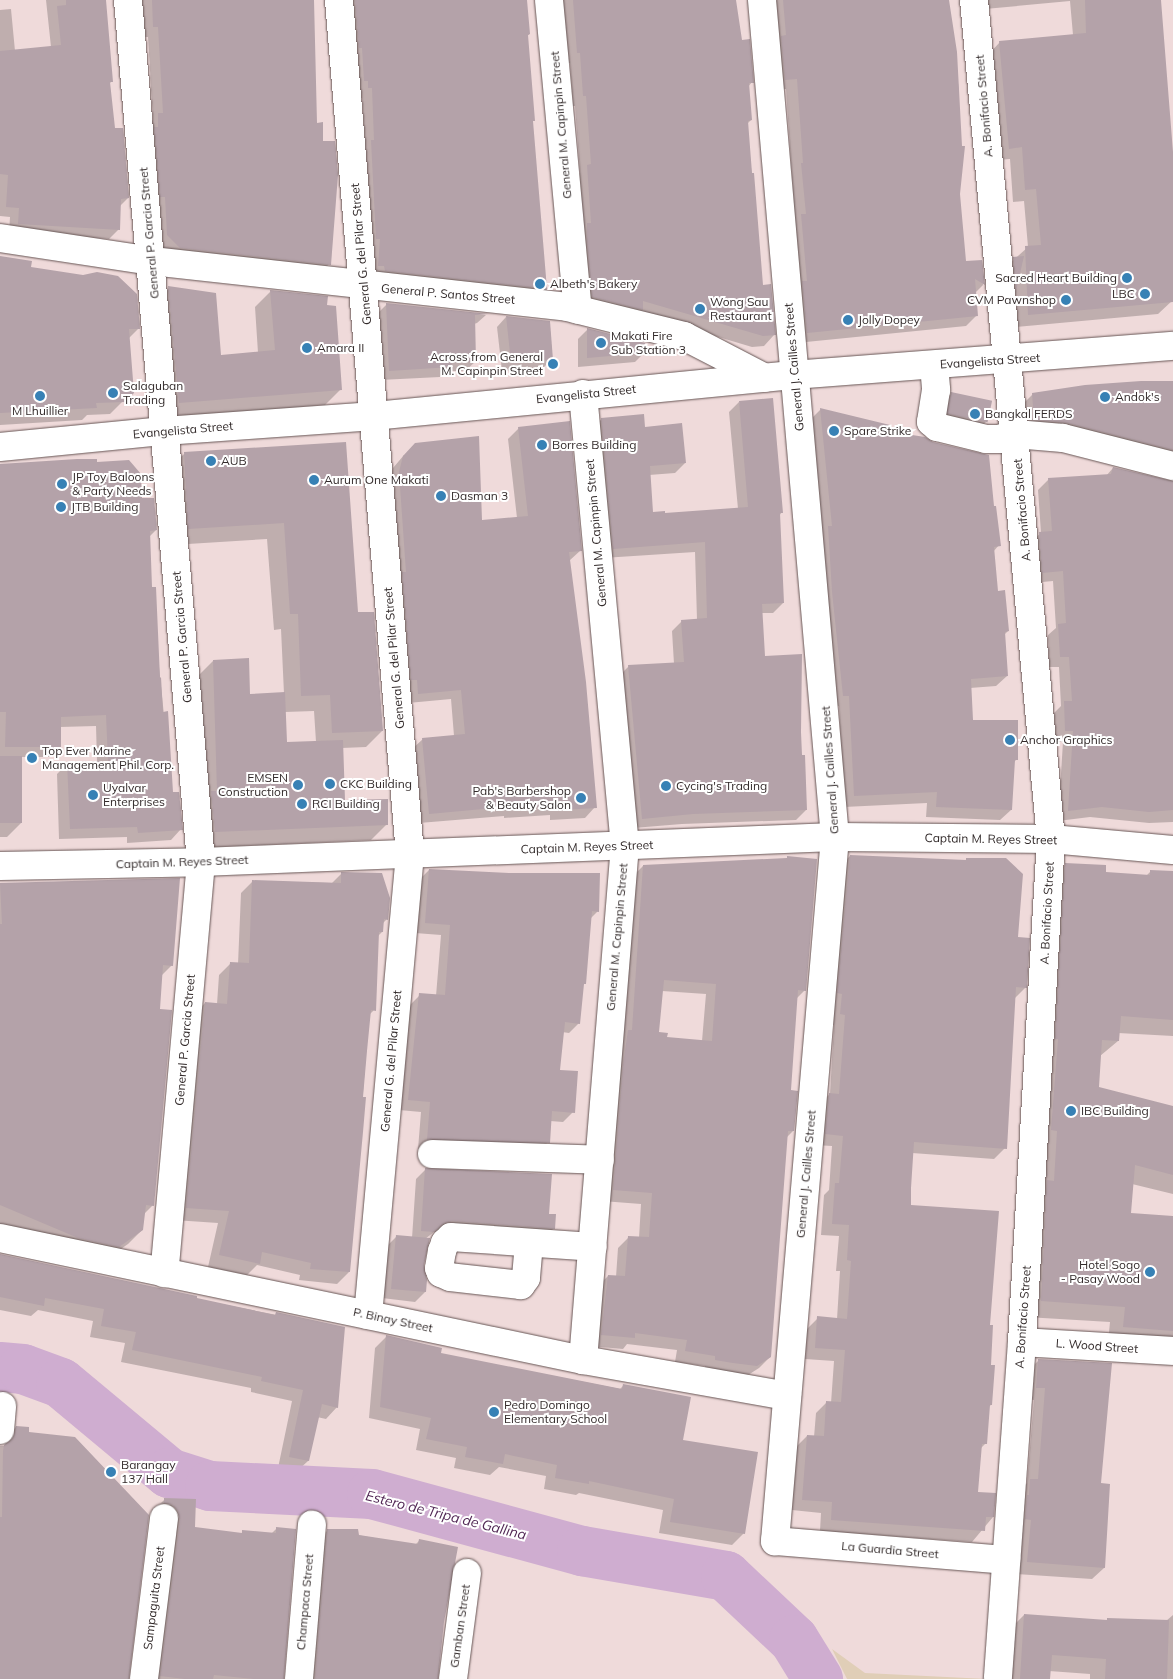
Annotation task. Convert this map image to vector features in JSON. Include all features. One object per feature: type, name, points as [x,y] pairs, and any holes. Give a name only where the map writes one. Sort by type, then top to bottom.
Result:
[{"type":"street","name":"General P. Garcia Street","points":[[128,0],[152,261],[164,431],[201,862],[164,1273]]},
{"type":"street","name":"General G. del Pilar Street","points":[[340,0],[410,854],[368,1315]]},
{"type":"street","name":"General M. Capinpin Street","points":[[549,0],[578,310]]},
{"type":"street","name":"General J. Cailles Street","points":[[762,0],[794,375],[829,746],[835,836],[774,1541]]},
{"type":"street","name":"A. Bonifacio Street","points":[[974,0],[1051,839],[1022,1342],[998,1678]]},
{"type":"street","name":"General P. Santos Street","points":[[0,238],[152,261],[363,286],[529,301],[578,310],[684,336],[765,378]]},
{"type":"street","name":"Evangelista Street","points":[[0,447],[164,431],[374,416],[583,394],[794,375],[1173,346]]},
{"type":"street","points":[[934,365],[936,390],[931,422],[936,427],[986,439],[999,439],[1015,434],[1063,438],[1173,466]]},
{"type":"street","name":"General M. Capinpin Street","points":[[583,394],[625,845],[583,1360]]},
{"type":"street","name":"Captain M. Reyes Street","points":[[0,866],[201,862],[835,836],[1051,839],[1173,850]]},
{"type":"street","points":[[432,1154],[600,1160]]},
{"type":"street","name":"P. Binay Street","points":[[0,1238],[583,1360],[788,1396]]},
{"type":"street","points":[[530,1243],[593,1247]]},
{"type":"street","name":"L. Wood Street","points":[[1022,1342],[1173,1351]]},
{"type":"street","name":"Sampaguita Street","points":[[144,1679],[164,1518]]},
{"type":"street","name":"Champaca Street","points":[[298,1679],[312,1525]]},
{"type":"street","name":"La Guardia Street","points":[[774,1541],[1006,1560]]},
{"type":"street","name":"Gamban Street","points":[[453,1679],[467,1573]]},
{"type":"shaded area","points":[[832,1649],[865,1673],[987,1679],[847,1679]]},
{"type":"building","points":[[66,0],[106,0],[113,82],[110,82],[115,128],[123,128],[129,198],[121,199],[120,230],[18,224],[19,208],[6,207],[8,175],[0,174],[0,51],[61,45],[57,6],[66,5]]},
{"type":"building","points":[[152,0],[314,0],[317,123],[323,122],[323,141],[335,141],[338,175],[331,265],[180,248],[167,235],[165,197],[160,197],[154,127],[158,127],[158,113],[163,113],[158,27],[153,27]]},
{"type":"building","points":[[355,0],[527,0],[535,121],[533,121],[547,289],[385,271],[384,266],[378,266],[380,239],[376,239],[371,140],[374,140],[372,88],[368,88],[368,81],[364,81],[362,48],[359,48]]},
{"type":"building","points":[[573,0],[736,0],[742,40],[750,39],[754,83],[749,83],[752,120],[748,121],[752,173],[754,173],[763,285],[771,284],[776,335],[763,336],[643,301],[643,310],[592,297],[587,241],[587,223],[591,223],[587,165],[591,164],[586,96],[583,96],[580,53],[577,53]]},
{"type":"building","points":[[783,0],[949,0],[957,52],[962,146],[965,146],[960,194],[966,261],[982,260],[985,285],[975,279],[978,316],[807,333],[802,281],[807,281],[801,214],[806,214],[801,163],[803,163],[797,79],[785,80],[781,36],[786,35]]},
{"type":"building","points":[[1085,0],[1161,0],[1173,152],[1173,302],[1028,315],[1025,246],[1041,245],[1036,189],[1025,190],[1022,147],[1009,149],[999,41],[1086,33]]},
{"type":"building","points":[[0,256],[32,261],[31,267],[83,275],[97,272],[118,276],[137,294],[140,329],[129,329],[134,393],[125,402],[96,403],[97,408],[0,413]]},
{"type":"building","points":[[1024,256],[1016,291],[1013,257]]},
{"type":"building","points":[[168,286],[216,293],[221,355],[275,350],[270,290],[328,296],[327,305],[336,306],[342,390],[179,403]]},
{"type":"building","points":[[386,303],[489,314],[475,315],[476,362],[452,362],[451,367],[389,371]]},
{"type":"building","points":[[506,316],[550,321],[553,360],[511,362]]},
{"type":"building","points":[[587,328],[645,343],[646,353],[587,358]]},
{"type":"building","points":[[1173,381],[1173,450],[1067,423],[1034,420],[1032,393],[1085,385]]},
{"type":"building","name":"Bangkal FERDS","points":[[951,392],[992,401],[988,422],[946,414]]},
{"type":"building","points":[[773,398],[783,513],[780,513],[784,603],[762,604],[765,656],[802,654],[801,732],[802,755],[805,755],[807,810],[693,814],[642,819],[628,665],[684,662],[681,620],[707,618],[705,542],[613,549],[601,418],[644,414],[645,427],[682,423],[686,463],[650,466],[653,512],[665,511],[665,513],[748,507],[739,401]]},
{"type":"building","points":[[820,408],[890,425],[893,432],[925,437],[933,442],[989,455],[994,506],[996,506],[1001,546],[994,547],[998,591],[1005,590],[1009,631],[1005,632],[1008,676],[971,679],[973,720],[1018,720],[1018,760],[1015,760],[1012,810],[936,807],[937,792],[854,796],[849,696],[843,696],[832,592],[828,526],[832,526]]},
{"type":"building","points":[[570,421],[582,551],[569,552],[586,682],[597,808],[560,810],[560,805],[514,809],[514,806],[429,814],[422,738],[465,734],[461,690],[418,694],[417,680],[411,680],[402,572],[406,572],[399,472],[403,456],[415,443],[479,436],[482,520],[528,516],[518,427]]},
{"type":"building","points":[[346,442],[358,612],[374,612],[383,731],[332,733],[330,695],[301,696],[298,614],[290,614],[284,523],[188,529],[184,452]]},
{"type":"building","points":[[97,459],[97,462],[129,460],[141,474],[142,498],[154,498],[157,530],[150,531],[152,587],[156,587],[160,678],[163,712],[168,711],[173,792],[179,792],[183,830],[138,833],[137,827],[70,829],[67,762],[108,761],[106,715],[61,717],[61,747],[5,747],[6,712],[0,712],[0,464]]},
{"type":"building","points":[[1113,467],[1173,481],[1173,810],[1149,812],[1102,807],[1068,811],[1073,731],[1065,731],[1064,701],[1072,701],[1069,657],[1060,657],[1058,624],[1066,623],[1063,571],[1042,573],[1039,532],[1052,531],[1048,478],[1111,474]]},
{"type":"building","points":[[249,658],[250,694],[285,692],[287,742],[343,740],[345,800],[388,799],[388,825],[215,832],[211,791],[217,791],[213,660]]},
{"type":"building","points":[[0,756],[22,756],[22,823],[0,823]]},
{"type":"building","points":[[850,855],[966,860],[966,858],[1006,858],[1023,874],[1018,937],[1030,938],[1027,988],[1016,987],[1007,1149],[914,1142],[911,1188],[911,1205],[999,1211],[990,1325],[993,1325],[991,1365],[995,1365],[987,1444],[982,1444],[978,1492],[996,1493],[994,1517],[986,1517],[985,1531],[831,1520],[832,1502],[802,1500],[807,1435],[824,1436],[826,1401],[841,1402],[845,1350],[815,1348],[817,1316],[847,1319],[851,1261],[847,1260],[849,1225],[832,1224],[835,1183],[839,1183],[843,1136],[825,1134],[829,1093],[839,1094],[845,1015],[840,1014],[842,994],[837,993]]},
{"type":"building","points":[[787,856],[817,859],[806,991],[798,990],[791,1090],[798,1091],[794,1131],[788,1131],[771,1357],[757,1366],[733,1363],[715,1360],[715,1356],[685,1351],[687,1340],[635,1333],[635,1338],[601,1335],[608,1275],[625,1276],[628,1236],[649,1237],[652,1193],[613,1190],[623,1065],[628,1030],[632,1030],[643,865],[787,858]],"holes":[[[664,980],[716,984],[712,1041],[667,1037],[668,1033],[659,1032]]]},
{"type":"building","points":[[1065,863],[1106,865],[1106,872],[1150,875],[1150,870],[1173,871],[1173,1020],[1121,1016],[1119,1041],[1102,1040],[1099,1087],[1173,1106],[1173,1175],[1135,1165],[1131,1213],[1173,1216],[1173,1331],[1123,1327],[1125,1307],[1041,1301],[1047,1180],[1054,1181],[1057,1131],[1051,1130],[1058,1039],[1055,1039]]},
{"type":"building","points":[[429,869],[509,873],[600,873],[599,912],[592,911],[586,984],[584,984],[580,1024],[565,1022],[560,1070],[578,1071],[575,1113],[552,1111],[550,1143],[427,1140],[430,1102],[408,1100],[419,993],[445,995],[450,925],[425,923]]},
{"type":"building","points":[[341,872],[382,873],[390,898],[388,920],[384,919],[383,932],[379,932],[376,1011],[371,1010],[363,1097],[366,1097],[350,1272],[310,1269],[311,1263],[262,1252],[260,1264],[219,1255],[229,1211],[186,1208],[205,1002],[227,1004],[230,962],[249,963],[252,880],[341,883]]},
{"type":"building","points":[[180,878],[173,966],[163,965],[160,1009],[172,1010],[154,1206],[146,1205],[143,1230],[119,1247],[78,1238],[0,1205],[0,924],[2,924],[0,883]]},
{"type":"building","points":[[425,1168],[552,1174],[549,1214],[556,1214],[555,1229],[452,1221],[445,1223],[434,1232],[421,1231]]},
{"type":"building","points":[[396,1235],[430,1238],[424,1265],[427,1280],[426,1292],[391,1289]]},
{"type":"building","points":[[0,1254],[197,1296],[197,1298],[275,1315],[276,1312],[345,1327],[338,1408],[322,1404],[309,1461],[289,1457],[303,1390],[261,1381],[262,1377],[132,1350],[136,1332],[101,1326],[104,1309],[45,1298],[44,1306],[0,1297]]},
{"type":"building","points":[[386,1335],[442,1348],[441,1353],[622,1389],[623,1384],[691,1397],[683,1440],[758,1452],[745,1534],[670,1522],[674,1499],[589,1481],[589,1484],[555,1478],[557,1465],[505,1454],[503,1464],[465,1457],[467,1447],[426,1439],[431,1418],[380,1407]]},
{"type":"building","points":[[1038,1359],[1112,1363],[1101,1483],[1110,1484],[1105,1568],[1027,1562],[1031,1520],[1025,1519],[1027,1495],[1029,1495],[1030,1479],[1038,1479],[1045,1388],[1036,1388]]},
{"type":"building","points":[[16,1426],[29,1427],[29,1432],[75,1437],[149,1515],[129,1679],[0,1679],[0,1517],[2,1517],[3,1451],[4,1445],[13,1438]]},
{"type":"building","points":[[164,1498],[196,1499],[195,1527],[242,1533],[242,1530],[276,1533],[276,1527],[296,1529],[284,1679],[254,1679],[214,1675],[213,1679],[185,1679],[160,1676],[180,1520],[178,1511],[173,1505],[164,1503]]},
{"type":"building","points":[[327,1529],[358,1529],[359,1535],[418,1544],[419,1539],[458,1547],[444,1622],[438,1679],[315,1679]]},
{"type":"building","points":[[1024,1614],[1107,1620],[1107,1618],[1169,1620],[1167,1679],[1105,1679],[1106,1659],[1052,1655],[1050,1679],[1020,1679]]},
{"type":"waterway","name":"Estero de Tripa de Gallina","points":[[0,1367],[23,1369],[61,1383],[169,1473],[210,1486],[372,1494],[582,1551],[726,1576],[794,1640],[818,1679]]},
{"type":"place","name":"Sacred Heart Building","points":[[1127,278]]},
{"type":"place","name":"Albeth's Bakery","points":[[540,284]]},
{"type":"place","name":"LBC","points":[[1145,294]]},
{"type":"place","name":"CVM Pawnshop","points":[[1066,300]]},
{"type":"place","name":"Wong Sau Restaurant","points":[[700,309]]},
{"type":"place","name":"Jolly Dopey","points":[[848,320]]},
{"type":"place","name":"Makati Fire Sub Station 3","points":[[601,343]]},
{"type":"place","name":"Amara II","points":[[307,348]]},
{"type":"place","name":"Across from General M. Capinpin Street","points":[[553,364]]},
{"type":"place","name":"Salaguban Trading","points":[[113,393]]},
{"type":"place","name":"M Lhuillier","points":[[40,396]]},
{"type":"place","name":"Andok's","points":[[1105,397]]},
{"type":"place","name":"Bangkal FERDS","points":[[975,414]]},
{"type":"place","name":"Spare Strike","points":[[834,431]]},
{"type":"place","name":"Borres Building","points":[[542,445]]},
{"type":"place","name":"AUB","points":[[211,461]]},
{"type":"place","name":"Aurum One Makati","points":[[314,480]]},
{"type":"place","name":"JP Toy Baloons & Party Needs","points":[[62,484]]},
{"type":"place","name":"Dasman 3","points":[[441,496]]},
{"type":"place","name":"JTB Building","points":[[61,507]]},
{"type":"place","name":"Anchor Graphics","points":[[1010,740]]},
{"type":"place","name":"Top Ever Marine Management Phil. Corp.","points":[[32,758]]},
{"type":"place","name":"CKC Building","points":[[330,784]]},
{"type":"place","name":"EMSEN Construction","points":[[298,785]]},
{"type":"place","name":"Cycing's Trading","points":[[666,786]]},
{"type":"place","name":"Uyalvar Enterprises","points":[[93,795]]},
{"type":"place","name":"Pab's Barbershop & Beauty Salon","points":[[581,798]]},
{"type":"place","name":"RCI Building","points":[[302,804]]},
{"type":"place","name":"IBC Building","points":[[1071,1111]]},
{"type":"place","name":"Hotel Sogo - Pasay Wood","points":[[1150,1272]]},
{"type":"place","name":"Pedro Domingo Elementary School","points":[[494,1412]]},
{"type":"place","name":"Barangay 137 Hall","points":[[111,1472]]}]
